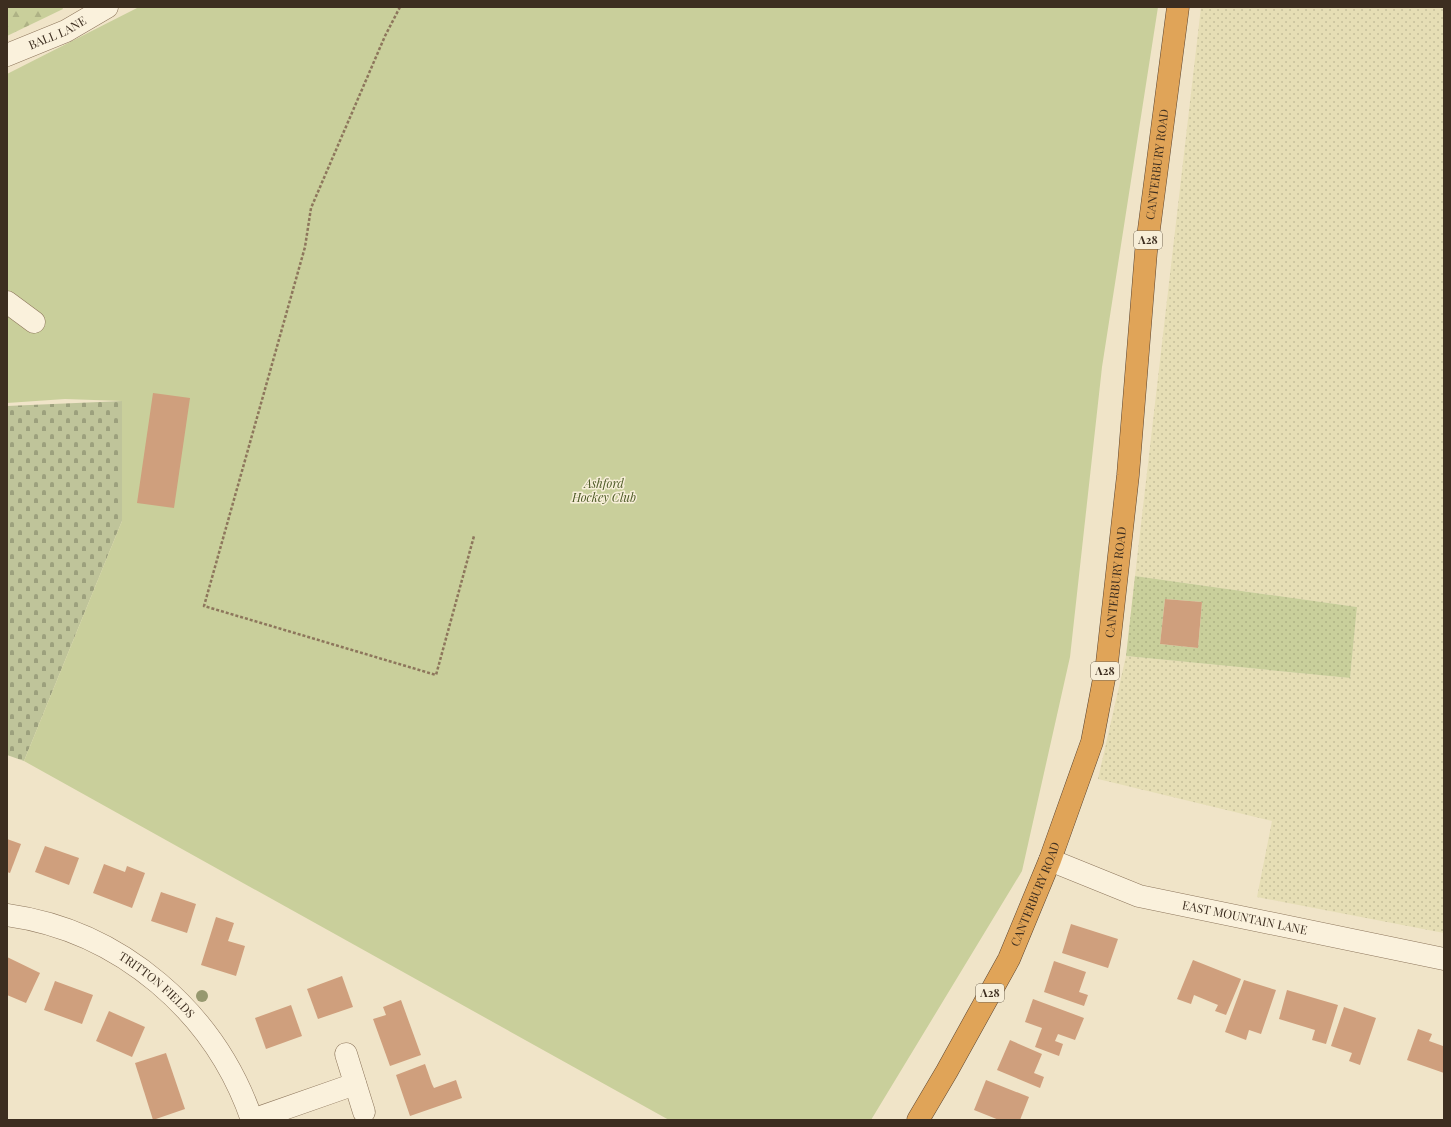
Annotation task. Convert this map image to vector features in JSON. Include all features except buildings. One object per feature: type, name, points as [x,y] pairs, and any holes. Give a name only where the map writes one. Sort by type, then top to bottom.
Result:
[{"type":"highway","name":"CANTERBURY ROAD","points":[[918,1120],[1009,959],[1050,860],[1092,742],[1107,663],[1128,475],[1146,252],[1178,7]]},
{"type":"street","name":"BALL LANE","points":[[7,55],[66,31],[107,7]]},
{"type":"street","points":[[7,302],[34,322]]},
{"type":"street","name":"EAST MOUNTAIN LANE","points":[[1050,860],[1139,896],[1444,959]]},
{"type":"street","name":"TRITTON FIELDS","points":[[7,915],[59,927],[106,946],[162,986],[183,1006],[204,1030],[220,1053],[233,1075],[252,1120]]},
{"type":"street","points":[[346,1054],[364,1112]]},
{"type":"street","points":[[252,1120],[355,1084]]},
{"type":"path","points":[[400,7],[379,50],[311,208],[305,247],[204,606],[436,675],[474,536]]},
{"type":"shaded area","points":[[1201,7],[1444,7],[1444,933],[1257,897],[1272,821],[1098,779],[1126,656],[1350,678],[1357,607],[1135,576]]},
{"type":"green space","points":[[7,7],[62,7],[63,9],[7,36]]},
{"type":"green space","name":"Ashford Hockey Club","points":[[139,7],[1158,7],[1102,367],[1070,657],[1022,871],[871,1120],[669,1120],[24,761],[122,521],[122,401],[65,399],[7,403],[7,74]]},
{"type":"green space","points":[[122,401],[122,521],[24,761],[7,755],[7,406]]},
{"type":"green space","points":[[1135,576],[1357,607],[1350,678],[1126,656]],"holes":[[[1165,599],[1202,602],[1198,648],[1160,644]]]}]
